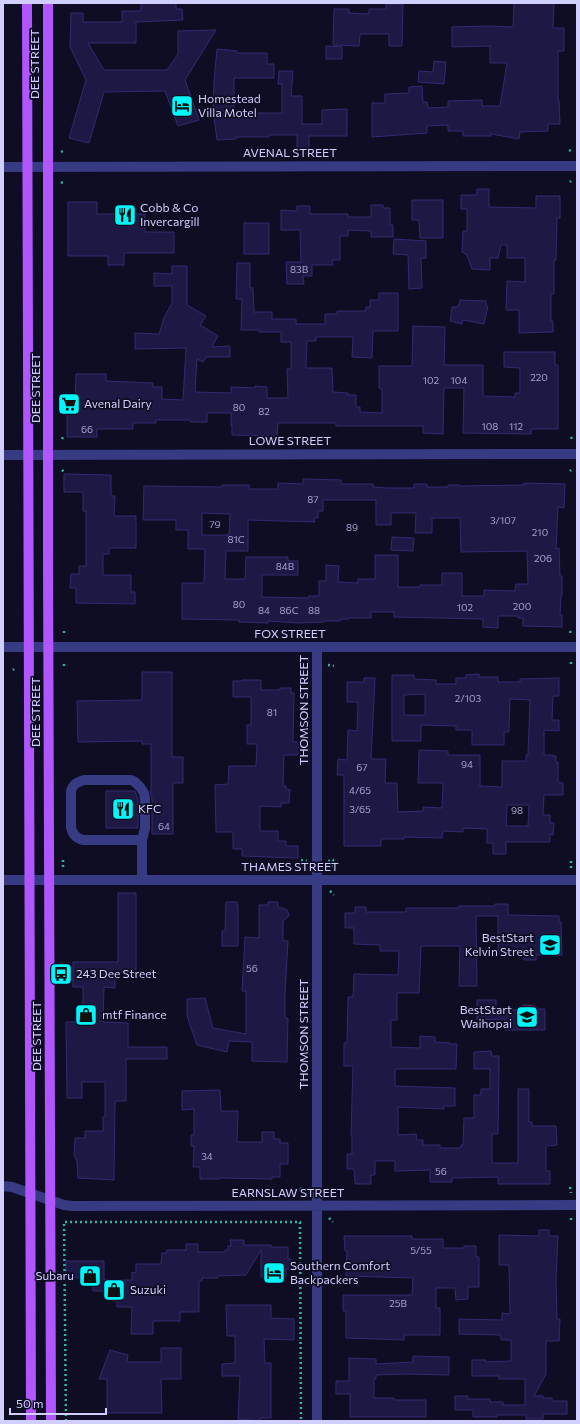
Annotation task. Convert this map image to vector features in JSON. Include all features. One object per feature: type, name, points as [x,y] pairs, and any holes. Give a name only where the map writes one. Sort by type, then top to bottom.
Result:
[{"type":"main road","name":"DEE STREET","points":[[27,3],[31,1193],[30,1421]]},
{"type":"main road","name":"DEE STREET","points":[[48,3],[48,647],[51,1421]]},
{"type":"street","name":"AVENAL STREET","points":[[3,167],[577,166]]},
{"type":"street","name":"LOWE STREET","points":[[3,455],[577,454]]},
{"type":"street","name":"FOX STREET","points":[[3,647],[577,647]]},
{"type":"street","name":"THOMSON STREET","points":[[317,647],[317,1421]]},
{"type":"street","points":[[142,840],[83,840],[74,835],[71,827],[70,791],[74,784],[84,780],[131,780],[136,782],[144,793],[145,828],[142,840],[142,880]]},
{"type":"street","name":"THAMES STREET","points":[[3,880],[577,880]]},
{"type":"street","name":"EARNSLAW STREET","points":[[3,1186],[31,1193],[64,1205],[72,1206],[577,1205]]},
{"type":"path","points":[[299,666],[306,664]]},
{"type":"path","points":[[327,664],[334,666]]},
{"type":"path","points":[[63,860],[63,867]]},
{"type":"path","points":[[301,870],[300,860],[307,861]]},
{"type":"path","points":[[333,860],[333,870]]},
{"type":"path","points":[[571,861],[571,868]]},
{"type":"path","points":[[330,891],[334,895]]},
{"type":"path","points":[[570,1187],[571,1193]]},
{"type":"path","points":[[300,1188],[305,1193]]},
{"type":"path","points":[[329,1193],[334,1188]]},
{"type":"path","points":[[329,1218],[333,1222]]},
{"type":"path","points":[[66,1421],[64,1220],[300,1222],[306,1219]]},
{"type":"path","points":[[300,1222],[301,1421]]},
{"type":"building","name":"Homestead Villa Motel","points":[[141,3],[176,3],[176,9],[182,9],[183,20],[136,22],[136,43],[88,43],[104,70],[167,70],[178,54],[178,31],[216,30],[185,80],[199,120],[178,126],[165,91],[104,92],[89,143],[69,138],[86,80],[70,47],[71,13],[83,13],[83,22],[122,22],[122,11],[141,11]]},
{"type":"building","points":[[514,3],[554,3],[553,28],[564,28],[564,51],[558,51],[558,100],[560,124],[548,124],[548,131],[520,132],[519,139],[491,134],[491,136],[463,136],[463,131],[448,131],[448,125],[427,126],[427,133],[372,137],[372,103],[385,103],[385,94],[409,93],[409,87],[422,86],[423,102],[427,102],[428,108],[448,107],[448,101],[482,100],[482,106],[500,106],[507,63],[490,63],[490,46],[452,47],[452,27],[513,27]]},
{"type":"building","points":[[386,4],[403,4],[402,46],[389,46],[389,34],[360,34],[359,46],[333,45],[334,9],[349,9],[349,13],[369,14],[369,9],[386,9]]},
{"type":"building","points":[[326,46],[342,47],[342,59],[326,59]]},
{"type":"building","points":[[217,49],[237,51],[237,53],[267,53],[267,64],[274,64],[274,78],[234,78],[234,113],[282,113],[282,84],[278,84],[279,71],[293,71],[291,96],[302,96],[302,124],[322,124],[322,110],[347,109],[347,136],[309,136],[309,148],[297,148],[297,135],[236,137],[236,139],[217,140],[213,110]]},
{"type":"building","points":[[434,61],[446,62],[444,84],[418,82],[419,71],[433,72]]},
{"type":"building","points":[[477,189],[489,189],[489,207],[536,208],[536,196],[560,196],[560,218],[557,218],[556,260],[554,260],[554,294],[551,294],[551,321],[553,321],[553,332],[519,333],[519,310],[506,310],[507,281],[525,282],[525,258],[507,258],[507,245],[501,245],[498,258],[490,258],[490,270],[472,269],[467,255],[462,252],[463,231],[467,231],[467,209],[461,209],[461,195],[477,195]]},
{"type":"building","points":[[412,200],[443,200],[443,238],[420,238],[419,220],[412,220]]},
{"type":"building","points":[[68,202],[97,202],[97,214],[145,214],[145,232],[174,232],[174,253],[124,253],[124,265],[108,265],[108,256],[68,256]]},
{"type":"building","points":[[371,205],[383,205],[383,208],[390,208],[390,225],[393,225],[393,237],[371,237],[371,231],[348,230],[348,236],[340,236],[340,260],[332,260],[333,265],[312,265],[312,276],[303,276],[304,284],[287,284],[286,262],[301,262],[300,230],[281,230],[281,210],[297,211],[297,206],[310,206],[310,214],[348,214],[348,217],[371,217]]},
{"type":"building","points":[[244,223],[269,223],[269,254],[244,254]]},
{"type":"building","points":[[394,239],[426,241],[426,258],[421,258],[422,288],[409,289],[408,255],[393,254]]},
{"type":"building","points":[[237,263],[250,263],[250,288],[253,288],[254,312],[272,312],[272,319],[296,319],[296,324],[325,324],[325,314],[337,314],[337,311],[366,311],[366,307],[370,307],[370,300],[379,300],[379,293],[398,293],[398,331],[373,331],[372,358],[352,357],[353,337],[316,337],[316,341],[307,341],[306,368],[332,368],[333,392],[356,395],[356,407],[360,407],[360,412],[382,413],[382,389],[379,388],[379,366],[412,366],[413,326],[445,327],[444,365],[483,365],[483,396],[515,397],[515,393],[520,393],[520,368],[504,367],[504,352],[555,352],[555,365],[558,365],[558,429],[531,429],[531,434],[463,433],[464,388],[444,388],[443,434],[423,433],[423,426],[336,426],[336,423],[278,423],[277,436],[232,435],[231,413],[207,413],[207,422],[190,422],[190,420],[156,420],[156,423],[133,423],[133,429],[97,429],[97,437],[67,437],[67,405],[75,405],[76,374],[106,374],[106,381],[153,383],[153,387],[162,387],[162,399],[183,400],[186,348],[135,349],[135,333],[159,334],[164,318],[172,303],[172,286],[154,286],[154,273],[172,274],[172,266],[187,266],[187,305],[206,316],[200,325],[218,336],[212,347],[230,346],[230,357],[206,357],[203,362],[197,359],[195,392],[231,393],[231,387],[255,388],[255,386],[267,387],[267,398],[288,398],[287,369],[291,369],[291,342],[281,342],[281,332],[241,330],[242,299],[236,299]]},
{"type":"building","points":[[460,300],[486,301],[486,306],[488,306],[484,324],[463,320],[462,324],[450,321],[452,307],[457,307]]},
{"type":"building","points":[[64,474],[111,475],[111,496],[115,496],[114,516],[136,516],[136,548],[109,548],[109,554],[103,554],[103,575],[131,575],[131,592],[135,592],[135,604],[76,603],[76,588],[70,588],[71,574],[79,574],[79,566],[86,566],[86,511],[83,511],[83,492],[64,492]]},
{"type":"building","points":[[303,479],[341,480],[341,484],[373,484],[373,487],[387,488],[414,488],[414,484],[427,484],[427,487],[448,487],[448,485],[524,485],[524,483],[565,484],[564,508],[558,507],[556,549],[559,548],[560,576],[562,576],[560,615],[562,615],[562,627],[523,626],[523,618],[518,618],[518,616],[498,616],[498,628],[483,627],[483,619],[394,617],[394,612],[371,612],[371,618],[349,618],[341,619],[340,621],[298,623],[182,619],[182,583],[204,583],[205,549],[188,549],[188,530],[176,530],[176,520],[143,520],[144,486],[222,487],[222,485],[249,485],[249,489],[278,489],[278,483],[303,484]],"holes":[[[323,500],[376,500],[376,525],[391,525],[391,513],[416,513],[415,533],[432,533],[432,518],[460,518],[461,552],[527,551],[528,584],[516,584],[515,591],[484,590],[484,596],[462,596],[462,573],[442,573],[442,585],[398,587],[398,555],[375,555],[375,579],[358,579],[358,583],[338,582],[339,566],[326,565],[326,581],[319,581],[319,596],[309,596],[309,598],[262,597],[262,575],[298,575],[298,561],[288,561],[288,557],[246,557],[245,579],[225,579],[226,551],[248,551],[248,520],[315,522],[314,518],[318,518],[318,511],[323,511]],[[202,513],[230,514],[229,535],[202,535]]]},
{"type":"building","points":[[392,537],[414,538],[413,551],[391,550]]},
{"type":"building","points":[[142,672],[172,672],[172,757],[183,757],[183,783],[173,783],[173,834],[152,834],[152,799],[150,791],[151,744],[142,744],[142,741],[78,742],[77,701],[142,700]]},
{"type":"building","points":[[479,674],[479,677],[498,677],[498,682],[520,682],[520,679],[559,678],[559,696],[553,696],[552,720],[559,720],[559,731],[544,730],[544,755],[556,756],[556,762],[558,762],[558,782],[563,783],[563,795],[544,795],[543,815],[550,815],[550,823],[554,823],[553,835],[550,834],[550,842],[506,842],[506,854],[493,854],[493,843],[487,843],[487,829],[463,828],[463,832],[443,831],[442,838],[404,837],[404,839],[381,839],[381,846],[344,846],[344,775],[337,775],[338,759],[347,760],[348,730],[357,731],[358,702],[347,702],[347,682],[364,682],[364,678],[375,678],[371,759],[386,759],[385,783],[397,783],[398,812],[423,811],[423,807],[442,808],[443,783],[418,783],[419,750],[448,751],[448,755],[480,755],[480,786],[502,787],[502,761],[526,761],[526,755],[528,755],[530,700],[510,699],[509,732],[504,732],[504,745],[472,745],[472,730],[456,730],[456,726],[421,725],[421,741],[392,741],[392,675],[414,675],[414,679],[436,680],[436,684],[456,684],[456,678],[466,678],[466,675]],"holes":[[[425,694],[425,715],[404,715],[404,695]],[[507,805],[529,805],[528,826],[506,826]]]},
{"type":"building","points":[[261,680],[261,690],[280,690],[280,688],[291,688],[291,693],[294,693],[293,742],[299,742],[299,755],[284,755],[283,786],[286,786],[286,789],[290,790],[289,803],[281,803],[281,807],[260,806],[260,831],[278,831],[278,841],[286,841],[286,846],[298,846],[298,858],[242,856],[242,849],[233,849],[233,832],[216,832],[215,785],[228,784],[229,766],[256,766],[257,744],[247,744],[247,725],[251,725],[251,697],[233,697],[233,681]]},
{"type":"building","name":"KFC","points":[[106,791],[135,791],[138,800],[138,828],[106,828]]},
{"type":"building","points":[[118,893],[136,893],[136,973],[115,973],[115,988],[104,987],[103,1022],[128,1023],[128,1047],[167,1047],[167,1059],[126,1059],[126,1101],[115,1101],[114,1180],[78,1178],[77,1161],[74,1155],[75,1138],[85,1138],[85,1131],[103,1131],[103,1117],[105,1117],[105,1082],[82,1082],[82,1098],[67,1098],[66,1022],[83,1022],[83,987],[73,987],[73,962],[118,962]]},
{"type":"building","points":[[226,902],[237,902],[238,905],[238,946],[222,946],[222,931],[225,931]]},
{"type":"building","points":[[268,902],[278,902],[278,907],[287,910],[289,914],[283,921],[283,941],[288,941],[285,993],[285,1018],[288,1018],[287,1062],[252,1061],[252,1042],[229,1041],[227,1052],[197,1045],[187,1016],[187,999],[205,998],[213,1028],[246,1034],[246,991],[242,991],[245,937],[259,938],[259,905],[268,905]]},
{"type":"building","points":[[495,904],[508,904],[508,915],[559,916],[559,922],[561,922],[562,955],[536,955],[536,960],[524,960],[524,954],[498,954],[498,916],[476,916],[477,986],[459,986],[460,946],[421,946],[419,993],[397,993],[397,1020],[391,1020],[391,1047],[420,1048],[420,1036],[435,1037],[435,1042],[457,1044],[456,1069],[395,1069],[395,1086],[455,1088],[455,1106],[444,1106],[444,1109],[398,1107],[398,1135],[416,1134],[417,1140],[423,1140],[423,1145],[440,1145],[440,1148],[461,1148],[461,1145],[463,1145],[464,1118],[474,1118],[474,1095],[481,1095],[481,1089],[490,1089],[490,1069],[474,1069],[474,1052],[491,1051],[492,1056],[499,1056],[498,1134],[492,1134],[492,1163],[518,1163],[518,1089],[529,1089],[529,1122],[532,1122],[532,1126],[556,1126],[557,1145],[546,1146],[546,1171],[550,1171],[550,1184],[498,1184],[498,1177],[452,1178],[452,1182],[430,1182],[430,1170],[395,1171],[395,1161],[375,1161],[375,1175],[371,1175],[371,1184],[355,1184],[354,1169],[347,1169],[347,1154],[352,1154],[351,1135],[353,1066],[344,1066],[344,1043],[347,1043],[348,997],[353,997],[354,974],[398,975],[399,951],[380,951],[380,945],[354,944],[354,928],[345,928],[345,913],[355,913],[355,907],[366,907],[366,912],[406,912],[406,908],[459,908],[459,906],[495,906]]},
{"type":"building","points":[[477,1000],[496,1000],[496,1009],[523,1010],[523,1005],[535,1006],[535,1009],[545,1009],[545,1030],[505,1030],[505,1019],[477,1020]]},
{"type":"building","points":[[220,1090],[221,1111],[238,1111],[237,1142],[262,1142],[262,1132],[274,1132],[274,1139],[280,1139],[280,1143],[288,1143],[288,1164],[280,1164],[280,1177],[272,1177],[272,1179],[200,1179],[200,1167],[193,1167],[194,1146],[191,1146],[191,1135],[194,1135],[194,1109],[182,1110],[182,1091]]},
{"type":"building","points":[[539,1230],[549,1230],[549,1236],[558,1236],[556,1280],[557,1319],[560,1319],[559,1341],[546,1341],[546,1374],[534,1396],[552,1398],[552,1401],[567,1401],[567,1414],[543,1414],[543,1419],[526,1419],[526,1415],[473,1417],[473,1410],[455,1410],[455,1396],[468,1396],[467,1399],[490,1399],[490,1402],[503,1402],[503,1405],[525,1405],[525,1379],[499,1379],[499,1376],[472,1376],[472,1360],[486,1360],[486,1362],[511,1361],[511,1340],[501,1340],[501,1335],[459,1334],[459,1319],[502,1320],[502,1313],[510,1314],[509,1265],[499,1265],[499,1235],[539,1236]]},
{"type":"building","points":[[344,1236],[412,1236],[412,1239],[443,1239],[443,1248],[464,1248],[464,1246],[476,1246],[476,1257],[479,1257],[479,1287],[468,1287],[468,1299],[456,1300],[455,1288],[436,1288],[436,1308],[440,1308],[440,1335],[404,1335],[404,1340],[346,1338],[346,1311],[343,1311],[343,1295],[412,1295],[413,1278],[346,1276],[347,1251],[345,1251]]},
{"type":"building","points":[[230,1240],[244,1240],[244,1245],[271,1245],[271,1247],[288,1247],[288,1259],[291,1259],[291,1269],[286,1269],[286,1276],[261,1277],[261,1250],[246,1275],[202,1278],[202,1281],[199,1281],[199,1312],[180,1312],[180,1321],[153,1321],[153,1334],[131,1334],[132,1307],[117,1307],[117,1291],[93,1291],[93,1278],[66,1278],[66,1261],[104,1261],[104,1280],[132,1280],[132,1272],[136,1273],[136,1264],[161,1264],[162,1253],[167,1253],[167,1250],[186,1250],[186,1244],[198,1244],[198,1252],[225,1252],[225,1250],[228,1250],[228,1246],[231,1246]]},
{"type":"building","points":[[226,1305],[271,1305],[271,1318],[294,1319],[294,1340],[264,1339],[265,1363],[271,1363],[271,1418],[260,1418],[260,1421],[238,1419],[240,1376],[222,1376],[222,1364],[235,1363],[235,1336],[227,1336]]},
{"type":"building","points":[[161,1348],[181,1348],[181,1379],[161,1379],[162,1413],[107,1413],[107,1379],[99,1379],[110,1350],[128,1355],[127,1362],[161,1362]]},
{"type":"building","points":[[413,1356],[449,1357],[449,1375],[376,1375],[376,1379],[374,1379],[374,1398],[394,1398],[394,1400],[426,1400],[426,1417],[350,1417],[350,1394],[336,1394],[336,1381],[349,1381],[349,1358],[376,1359],[376,1364],[413,1362]]},
{"type":"place","name":"Homestead Villa Motel","points":[[182,106]]},
{"type":"place","name":"Cobb & Co Invercargill","points":[[125,215]]},
{"type":"place","name":"Avenal Dairy","points":[[69,404]]},
{"type":"place","name":"KFC","points":[[123,809]]},
{"type":"place","name":"BestStart Kelvin Street","points":[[550,945]]},
{"type":"place","name":"243 Dee Street","points":[[61,974]]},
{"type":"place","name":"mtf Finance","points":[[86,1015]]},
{"type":"place","name":"BestStart Waihopai","points":[[527,1017]]},
{"type":"place","name":"Southern Comfort Backpackers","points":[[274,1273]]},
{"type":"place","name":"Subaru","points":[[90,1276]]},
{"type":"place","name":"Suzuki","points":[[114,1290]]}]
